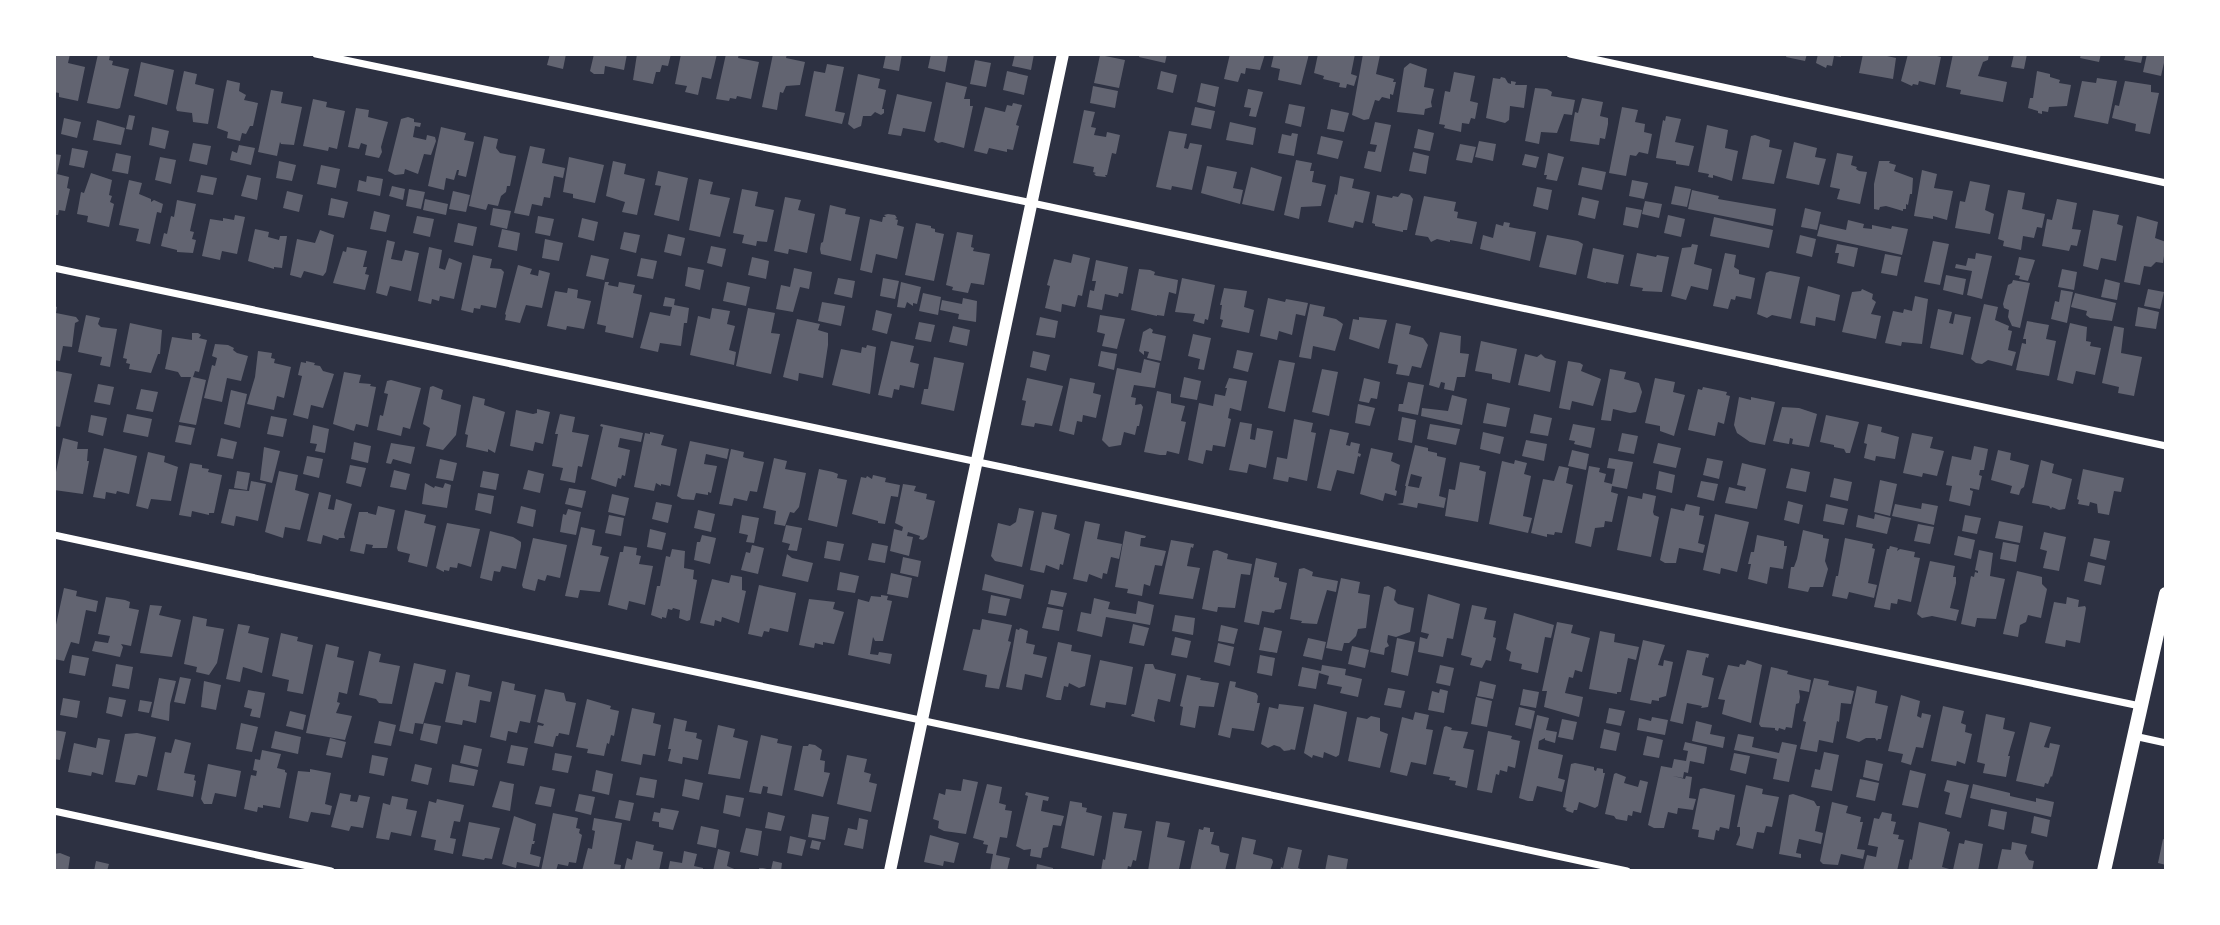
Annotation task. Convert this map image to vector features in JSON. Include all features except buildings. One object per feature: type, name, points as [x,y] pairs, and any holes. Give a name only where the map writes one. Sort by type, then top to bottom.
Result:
[{"type":"main road","points":[[2104,871],[2166,594]]},
{"type":"street","points":[[316,54],[1032,203],[2166,446]]},
{"type":"street","points":[[890,871],[1063,54]]},
{"type":"street","points":[[1570,54],[2166,183]]},
{"type":"street","points":[[54,268],[2140,706]]},
{"type":"street","points":[[54,535],[1627,871]]},
{"type":"street","points":[[2133,736],[2166,743]]},
{"type":"street","points":[[54,811],[331,871]]}]
